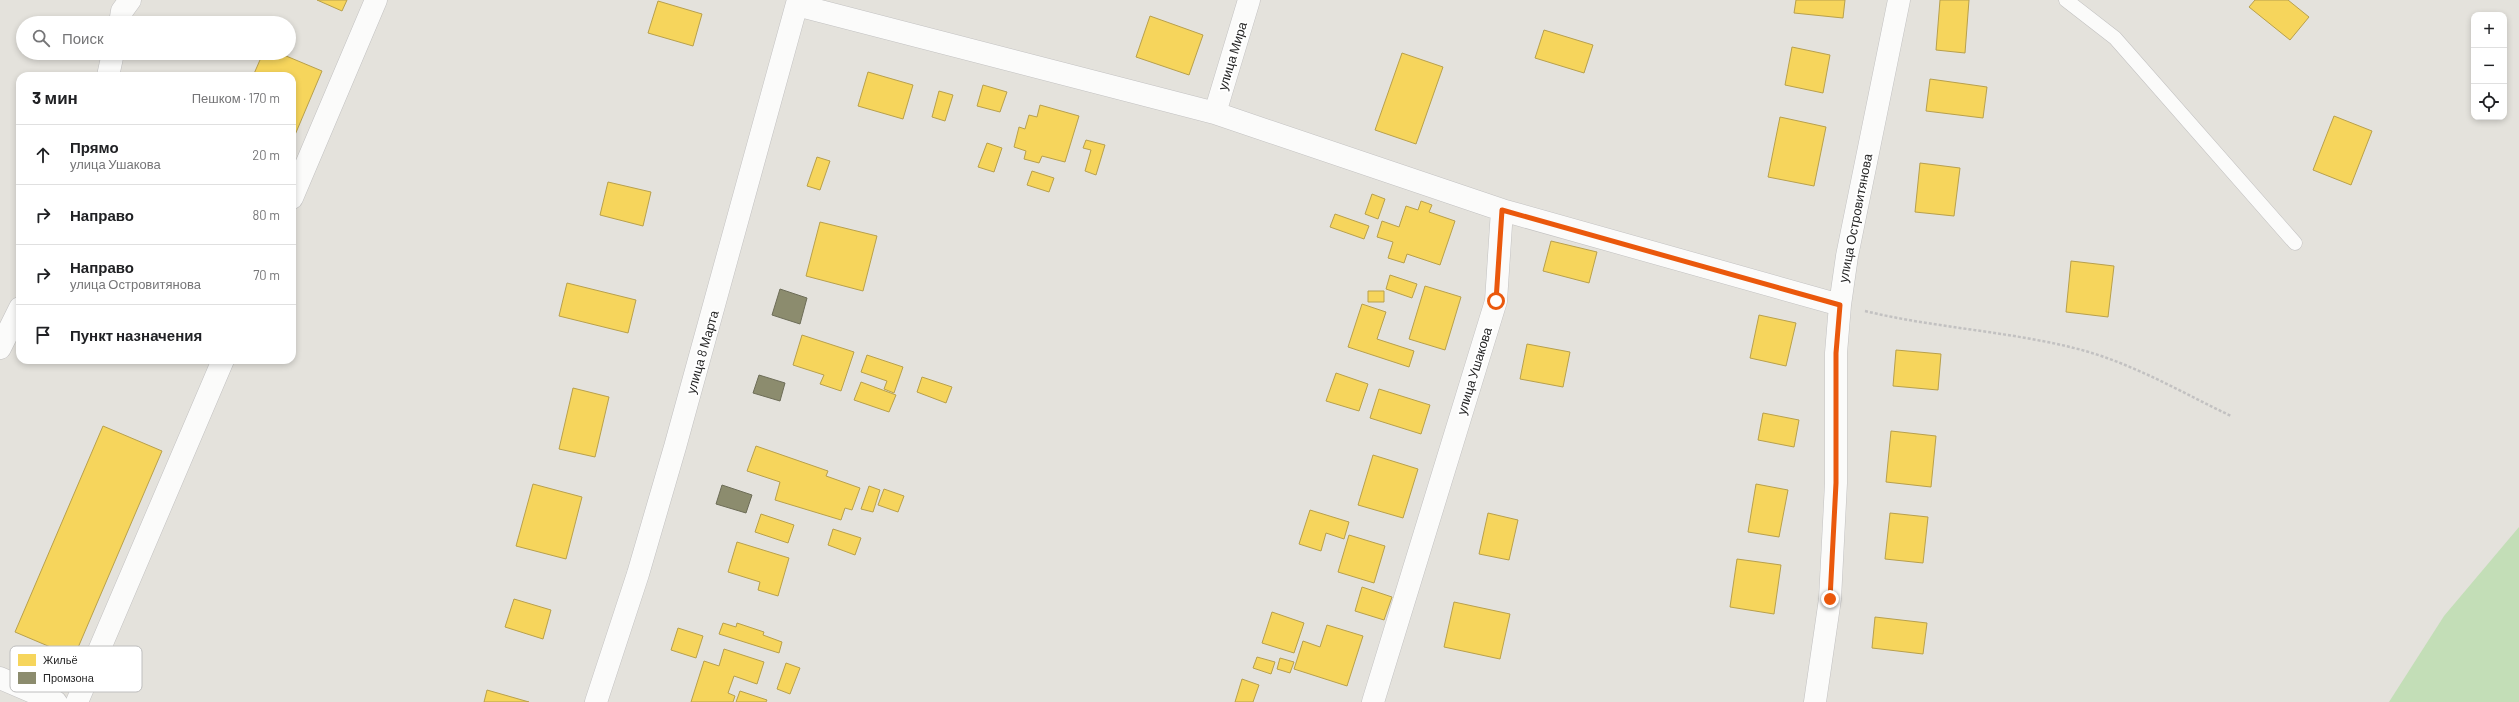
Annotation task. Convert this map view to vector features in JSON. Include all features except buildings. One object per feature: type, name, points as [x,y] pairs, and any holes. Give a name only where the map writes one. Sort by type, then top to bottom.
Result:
[{"type":"street","points":[[121,16],[122,11],[130,0]]},
{"type":"street","points":[[296,189],[376,0]]},
{"type":"street","name":"улица Мира","points":[[1215,113],[1249,0]]},
{"type":"street","name":"улица Островитянова","points":[[1815,702],[1830,592],[1836,483],[1836,353],[1840,305],[1847,256],[1899,0]]},
{"type":"street","points":[[798,3],[1215,113],[1502,210],[1840,305]]},
{"type":"street","name":"улица 8 Марта","points":[[596,702],[638,574],[675,447],[798,3]]},
{"type":"street","points":[[109,72],[111,60]]},
{"type":"street","name":"улица Ушакова","points":[[1373,702],[1496,301],[1502,210]]},
{"type":"street","points":[[0,348],[16,316]]},
{"type":"street","points":[[101,646],[221,364]]},
{"type":"street","points":[[0,678],[10,682]]},
{"type":"street","points":[[33,692],[56,702]]},
{"type":"street","points":[[77,702],[81,692]]},
{"type":"lane","points":[[2066,0],[2115,38],[2295,243]]},
{"type":"path","points":[[1840,305],[1878,314],[2014,335],[2079,349],[2114,360],[2231,416]]},
{"type":"green space","points":[[2519,527],[2519,702],[2389,702],[2444,616]]},
{"type":"route","points":[[1496,301],[1502,210],[1840,305],[1836,353],[1836,483],[1830,599]]}]
